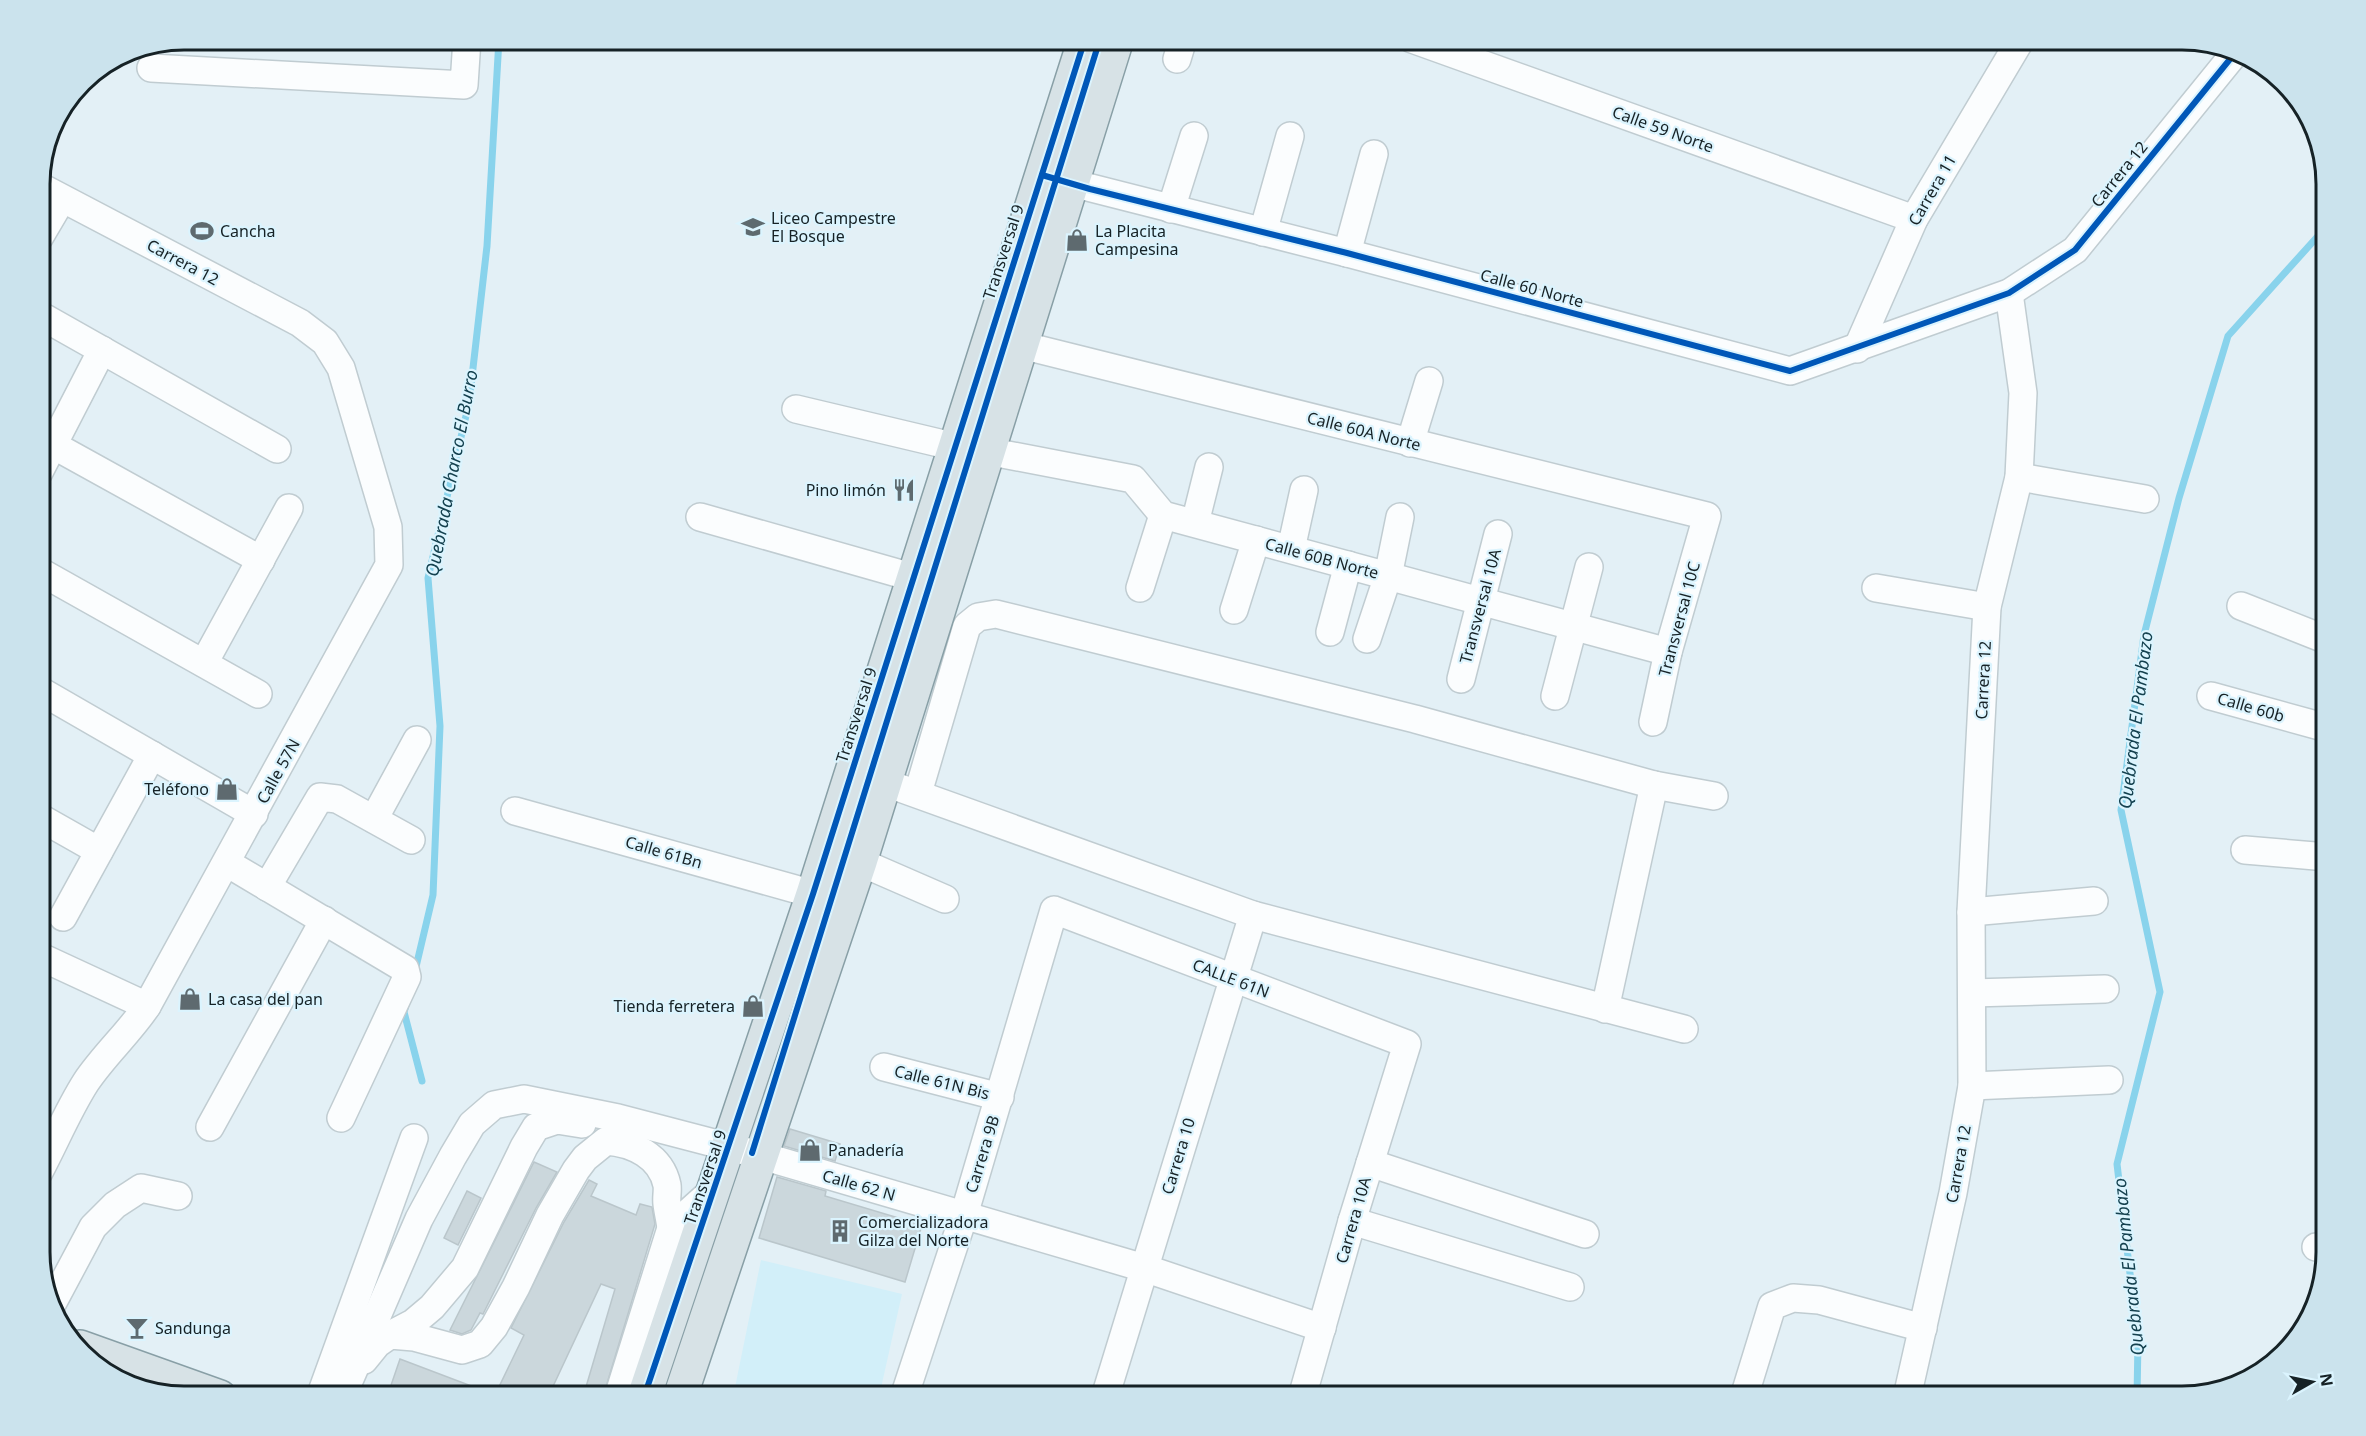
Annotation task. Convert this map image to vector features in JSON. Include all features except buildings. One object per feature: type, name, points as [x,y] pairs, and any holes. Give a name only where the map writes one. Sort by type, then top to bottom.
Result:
[{"type":"main road","name":"Transversal 9","points":[[648,1386],[813,894],[915,578],[1021,345],[1083,50]]},
{"type":"main road","name":"Transversal 9","points":[[684,1386],[885,783],[972,449],[1057,179],[1112,50]]},
{"type":"main road","points":[[94,1352],[188,1386]]},
{"type":"street","points":[[151,68],[464,85],[466,50]]},
{"type":"street","name":"Calle 59 Norte","points":[[1443,50],[1914,219]]},
{"type":"street","name":"Carrera 11","points":[[1857,349],[1914,219],[2014,50]]},
{"type":"street","name":"Carrera 12","points":[[1910,1386],[1953,1193],[1972,1086],[1971,912],[1987,607],[2019,477],[2023,393],[2009,293],[2075,249],[2230,59]]},
{"type":"street","points":[[1171,209],[1194,136]]},
{"type":"street","points":[[1263,232],[1290,136]]},
{"type":"street","points":[[1347,253],[1374,154]]},
{"type":"street","name":"Calle 60 Norte","points":[[1057,179],[1347,253],[1790,371],[2009,293]]},
{"type":"street","name":"Carrera 12","points":[[50,193],[300,323],[325,342]]},
{"type":"street","points":[[50,321],[277,449]]},
{"type":"street","name":"Calle 57N","points":[[50,1151],[86,1083],[147,1006],[389,566],[388,527],[340,368],[325,342]]},
{"type":"street","name":"Calle 60A Norte","points":[[1021,345],[1707,516]]},
{"type":"street","points":[[50,451],[102,350]]},
{"type":"street","points":[[1410,443],[1429,381]]},
{"type":"street","points":[[796,409],[972,449],[1133,479],[1163,514],[1140,588]]},
{"type":"street","points":[[53,445],[261,560]]},
{"type":"street","points":[[1195,523],[1209,467]]},
{"type":"street","points":[[2019,477],[2145,500]]},
{"type":"street","points":[[1291,549],[1304,490]]},
{"type":"street","points":[[204,663],[289,508]]},
{"type":"street","name":"Calle 60B Norte","points":[[1163,514],[1668,652]]},
{"type":"street","name":"Transversal 10C","points":[[1653,722],[1668,652],[1707,516]]},
{"type":"street","points":[[700,517],[915,578]]},
{"type":"street","points":[[1367,639],[1388,576],[1400,517]]},
{"type":"street","name":"Transversal 10A","points":[[1461,679],[1498,534]]},
{"type":"street","points":[[1234,610],[1256,540]]},
{"type":"street","points":[[1330,632],[1348,565]]},
{"type":"street","points":[[1555,696],[1589,567]]},
{"type":"street","points":[[50,576],[258,694]]},
{"type":"street","points":[[1876,588],[1987,607]]},
{"type":"street","points":[[2241,606],[2316,636]]},
{"type":"street","points":[[918,793],[968,626],[978,617],[996,614],[1415,718],[1654,785],[1714,796]]},
{"type":"street","points":[[50,696],[254,814]]},
{"type":"street","name":"Calle 60b","points":[[2211,696],[2316,726]]},
{"type":"street","points":[[374,819],[417,740]]},
{"type":"street","points":[[63,917],[152,755]]},
{"type":"street","points":[[885,783],[1253,915],[1684,1029]]},
{"type":"street","points":[[1605,1009],[1654,785]]},
{"type":"street","points":[[267,887],[320,797],[337,799],[411,840]]},
{"type":"street","name":"Calle 61Bn","points":[[515,811],[813,894]]},
{"type":"street","points":[[50,823],[99,851]]},
{"type":"street","points":[[2245,850],[2316,856]]},
{"type":"street","points":[[860,862],[945,899]]},
{"type":"street","points":[[227,863],[405,969],[407,977],[341,1118]]},
{"type":"street","points":[[1971,912],[2094,901]]},
{"type":"street","name":"CALLE 61N","points":[[1054,909],[1407,1044]]},
{"type":"street","name":"Carrera 9B","points":[[908,1386],[964,1215],[1054,909]]},
{"type":"street","name":"Carrera 10","points":[[1108,1386],[1253,915]]},
{"type":"street","points":[[210,1127],[324,920]]},
{"type":"street","points":[[50,961],[147,1006]]},
{"type":"street","points":[[1972,993],[2105,989]]},
{"type":"street","name":"Carrera 10A","points":[[1305,1386],[1352,1221],[1407,1044]]},
{"type":"street","name":"Calle 61N Bis","points":[[884,1067],[1000,1096]]},
{"type":"street","points":[[1972,1086],[2109,1080]]},
{"type":"street","name":"Calle 62 N","points":[[347,1386],[418,1219],[472,1124],[494,1105],[524,1099],[618,1118],[761,1156],[1144,1268],[1322,1328]]},
{"type":"street","points":[[360,1386],[364,1359],[377,1344],[412,1323],[432,1307],[465,1268],[536,1126],[557,1120],[583,1124],[650,1156],[658,1164],[667,1187],[666,1202],[671,1228],[621,1386]]},
{"type":"street","points":[[324,1386],[414,1138]]},
{"type":"street","points":[[390,1335],[414,1337],[462,1350],[480,1344],[494,1327],[550,1215],[576,1170],[594,1148],[606,1141],[620,1142]]},
{"type":"street","points":[[1370,1163],[1585,1234]]},
{"type":"street","points":[[671,1228],[717,1184]]},
{"type":"street","points":[[57,1295],[93,1227],[115,1204],[141,1188],[178,1196]]},
{"type":"street","points":[[1352,1221],[1570,1287]]},
{"type":"street","points":[[1747,1386],[1772,1306],[1793,1298],[1819,1300],[1923,1328]]},
{"type":"shaded area","points":[[761,1260],[902,1294],[881,1386],[735,1386]]},
{"type":"waterway","name":"Quebrada Charco El Burro","points":[[415,971],[433,895],[440,726],[428,578],[469,403],[487,246],[498,50]]},
{"type":"waterway","name":"Quebrada El Pambazo","points":[[2137,1386],[2138,1341],[2117,1164],[2160,992],[2121,810],[2144,635],[2179,498],[2228,336],[2316,238]]},
{"type":"waterway","name":"Quebrada Charco El Burro","points":[[406,1005],[404,1012],[422,1081]]},
{"type":"cycle path","points":[[648,1386],[813,894],[1082,50]]},
{"type":"cycle path","points":[[752,1153],[1097,50]]},
{"type":"cycle path","points":[[1042,175],[1347,253],[1790,371],[2009,293],[2075,250],[2230,59]]},
{"type":"place","name":"Liceo Campestre El Bosque","points":[[753,227]]},
{"type":"place","name":"Cancha","points":[[202,231]]},
{"type":"place","name":"La Placita Campesina","points":[[1077,240]]},
{"type":"place","name":"Pino limón","points":[[904,490]]},
{"type":"place","name":"Teléfono","points":[[227,789]]},
{"type":"place","name":"La casa del pan","points":[[190,999]]},
{"type":"place","name":"Tienda ferretera","points":[[753,1006]]},
{"type":"place","name":"Panadería","points":[[810,1150]]},
{"type":"place","name":"Comercializadora Gilza del Norte","points":[[840,1231]]},
{"type":"place","name":"Sandunga","points":[[137,1328]]}]
